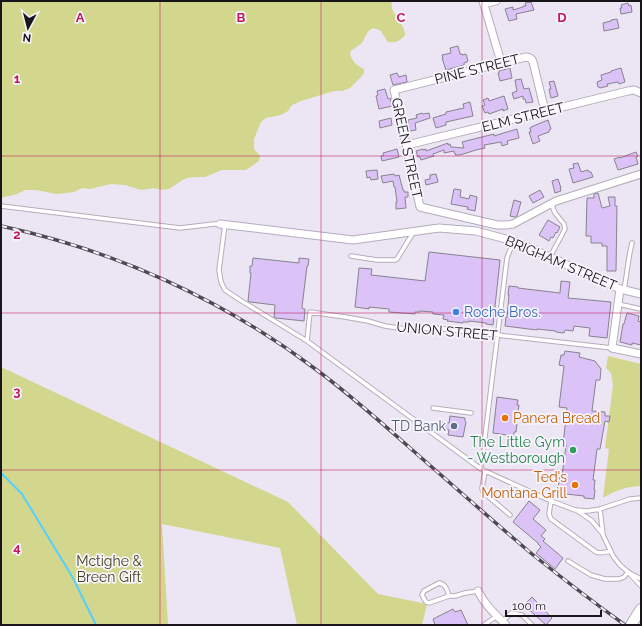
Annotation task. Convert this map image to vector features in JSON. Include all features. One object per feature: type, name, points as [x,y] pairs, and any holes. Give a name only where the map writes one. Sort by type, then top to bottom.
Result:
[{"type":"main road","points":[[631,625],[641,609]]},
{"type":"street","points":[[496,1],[483,2],[501,62]]},
{"type":"street","name":"PINE STREET","points":[[394,90],[501,62],[526,57],[531,58],[533,62],[545,111]]},
{"type":"street","name":"GREEN STREET","points":[[394,90],[420,207],[497,225],[506,225],[517,223],[552,203]]},
{"type":"street","name":"ELM STREET","points":[[407,145],[628,91],[634,90],[640,92]]},
{"type":"street","points":[[552,203],[641,174]]},
{"type":"street","name":"BRIGHAM STREET","points":[[222,224],[353,240],[439,228],[476,231],[516,242],[622,289],[641,294]]},
{"type":"street","points":[[612,348],[618,304],[622,289]]},
{"type":"street","name":"UNION STREET","points":[[612,348],[641,354]]},
{"type":"street","points":[[478,591],[488,607],[504,623]]},
{"type":"lane","points":[[550,257],[565,229],[564,224],[555,213],[552,203]]},
{"type":"lane","points":[[1,206],[180,228],[222,224],[220,270],[221,282],[225,290],[307,341],[483,470],[551,501],[575,510],[592,520],[604,535],[611,551],[620,565],[641,586]]},
{"type":"lane","points":[[351,256],[377,260],[398,260],[414,232]]},
{"type":"lane","points":[[510,515],[483,492],[482,488],[506,258],[516,242]]},
{"type":"lane","points":[[622,289],[626,280],[632,243]]},
{"type":"lane","points":[[618,304],[641,309]]},
{"type":"lane","name":"UNION STREET","points":[[307,341],[310,312],[368,321],[385,326],[406,329],[436,328],[612,348]]},
{"type":"lane","points":[[432,408],[471,413]]},
{"type":"lane","points":[[575,510],[588,511],[630,499],[641,498]]},
{"type":"lane","points":[[551,501],[549,514],[551,519],[599,554],[611,551]]},
{"type":"lane","points":[[600,508],[604,535]]},
{"type":"lane","points":[[568,561],[584,572],[605,579],[624,577],[628,572]]},
{"type":"lane","points":[[628,572],[641,579]]},
{"type":"lane","points":[[449,596],[446,587],[439,583],[424,591],[422,595],[426,602],[429,603],[449,596],[478,591]]},
{"type":"lane","points":[[504,623],[511,613],[522,615],[532,625]]},
{"type":"lane","points":[[484,625],[497,616]]},
{"type":"green space","points":[[1,1],[392,1],[393,10],[403,26],[405,35],[398,41],[388,42],[380,30],[373,28],[367,33],[361,44],[350,52],[353,61],[364,69],[364,73],[350,88],[342,91],[334,91],[301,101],[292,105],[288,111],[281,115],[266,118],[261,122],[254,139],[254,149],[260,156],[259,161],[246,170],[222,170],[205,177],[187,178],[169,189],[161,190],[154,188],[141,190],[125,185],[111,184],[90,189],[82,188],[74,192],[56,194],[36,190],[25,190],[17,194],[1,198]]},
{"type":"green space","points":[[608,356],[641,364],[641,486],[621,489],[603,498],[609,449],[605,448],[613,385],[611,373],[606,368]]},
{"type":"green space","name":"Mctighe & Breen Gift","points":[[1,367],[288,502],[378,594],[427,604],[422,625],[297,625],[280,548],[162,524],[168,625],[1,625]]},
{"type":"building","points":[[531,2],[534,10],[516,14],[517,19],[509,21],[505,9],[513,7],[513,10],[526,6],[525,3]]},
{"type":"building","points":[[628,3],[629,6],[631,5],[632,12],[621,14],[621,5]]},
{"type":"building","points":[[617,19],[619,28],[604,31],[603,23]]},
{"type":"building","points":[[458,46],[460,54],[466,54],[468,61],[464,63],[464,65],[446,70],[442,55],[451,53],[450,48]]},
{"type":"building","points":[[510,68],[512,78],[500,81],[499,71]]},
{"type":"building","points":[[621,68],[625,82],[619,84],[618,82],[607,84],[608,86],[600,88],[598,87],[597,82],[602,80],[601,75]]},
{"type":"building","points":[[397,73],[399,77],[406,75],[407,82],[393,85],[390,75]]},
{"type":"building","points":[[521,79],[524,89],[529,88],[533,102],[526,103],[523,96],[514,99],[512,93],[517,91],[515,80]]},
{"type":"building","points":[[554,81],[558,96],[551,98],[549,82]]},
{"type":"building","points":[[385,89],[392,106],[379,109],[376,96],[378,95],[377,91]]},
{"type":"building","points":[[504,96],[508,109],[503,111],[503,109],[489,114],[488,112],[485,113],[482,106],[485,105],[483,100],[488,98],[489,101]]},
{"type":"building","points":[[470,102],[473,116],[446,122],[446,125],[436,128],[433,118],[446,114],[446,112],[464,108],[463,104]]},
{"type":"building","points":[[429,113],[430,118],[415,123],[416,130],[410,131],[408,120],[417,118],[416,115]]},
{"type":"building","points":[[391,118],[392,125],[380,128],[379,121]]},
{"type":"building","points":[[548,120],[551,129],[549,132],[538,136],[540,141],[533,144],[529,132],[531,132],[530,128]]},
{"type":"building","points":[[517,129],[519,138],[507,141],[508,144],[502,146],[501,142],[484,145],[485,148],[460,155],[455,155],[456,154],[454,151],[444,153],[444,150],[433,154],[434,156],[421,160],[416,151],[426,149],[426,151],[448,143],[451,147],[464,148],[462,142],[494,134],[494,136]]},
{"type":"building","points":[[397,149],[399,157],[382,161],[381,156],[384,155],[383,153]]},
{"type":"building","points":[[636,152],[638,156],[636,157],[638,164],[618,170],[614,159]]},
{"type":"building","points":[[578,163],[581,172],[588,170],[591,172],[593,177],[573,183],[569,169],[574,168],[573,164]]},
{"type":"building","points":[[377,170],[378,179],[371,180],[370,177],[367,178],[366,171]]},
{"type":"building","points":[[394,174],[395,176],[399,175],[404,192],[408,192],[408,197],[405,197],[406,208],[396,209],[397,202],[393,181],[383,183],[381,176]]},
{"type":"building","points":[[436,174],[438,182],[426,185],[425,180],[430,179],[430,175]]},
{"type":"building","points":[[558,179],[561,191],[555,193],[552,181]]},
{"type":"building","points":[[454,189],[461,190],[460,197],[469,199],[470,195],[477,197],[475,211],[467,209],[468,207],[451,204]]},
{"type":"building","points":[[540,190],[544,197],[533,203],[529,196]]},
{"type":"building","points":[[598,193],[602,208],[610,206],[608,197],[615,197],[615,206],[617,206],[616,271],[607,271],[607,246],[602,246],[602,243],[591,243],[591,236],[586,236],[587,198],[594,198],[594,194]]},
{"type":"building","points":[[514,200],[521,202],[517,216],[515,217],[510,216]]},
{"type":"building","points":[[548,220],[560,227],[557,233],[556,232],[553,238],[551,237],[549,241],[539,235]]},
{"type":"building","points":[[429,252],[500,260],[493,325],[469,321],[463,323],[447,321],[448,320],[443,319],[444,315],[433,314],[433,312],[420,311],[415,312],[415,314],[389,312],[389,309],[355,307],[359,268],[372,269],[371,275],[425,281]]},
{"type":"building","points":[[253,258],[299,263],[299,258],[309,259],[302,307],[305,309],[304,321],[276,318],[274,317],[275,305],[248,301],[251,273],[250,266],[252,266]]},
{"type":"building","points":[[561,281],[570,282],[568,298],[611,302],[607,338],[589,336],[590,328],[574,326],[573,331],[565,330],[564,333],[505,326],[509,286],[560,293]]},
{"type":"building","points":[[627,313],[639,316],[638,321],[641,322],[641,345],[632,343],[632,345],[620,342],[623,324]]},
{"type":"building","points":[[565,351],[580,353],[579,357],[595,361],[601,369],[600,380],[596,380],[592,411],[605,412],[605,416],[610,416],[609,422],[605,421],[600,449],[597,449],[593,480],[595,480],[594,499],[584,498],[584,496],[557,493],[560,476],[562,476],[566,445],[563,445],[567,408],[559,407],[564,366],[559,365],[561,355],[564,355]]},
{"type":"building","name":"Panera Bread","points":[[497,397],[518,400],[517,405],[519,405],[518,412],[516,412],[515,424],[517,424],[514,436],[493,433]]},
{"type":"building","name":"TD Bank","points":[[450,416],[465,418],[466,422],[463,437],[448,435],[449,430],[441,429],[442,422],[449,423]]},
{"type":"building","points":[[529,501],[540,510],[533,519],[546,530],[541,536],[545,539],[543,541],[563,558],[555,569],[536,553],[541,547],[538,543],[513,522]]},
{"type":"building","points":[[532,597],[552,618],[546,625],[524,605]]},
{"type":"building","points":[[453,609],[455,612],[461,610],[468,625],[435,625],[433,619]]},
{"type":"waterway","points":[[1,473],[22,494],[73,578],[96,625]]},
{"type":"railway","points":[[1,226],[43,236],[125,263],[204,299],[279,343],[314,368],[380,421],[532,554],[625,625]]},
{"type":"place","name":"Roche Bros.","points":[[456,312]]},
{"type":"place","name":"Panera Bread","points":[[505,418]]},
{"type":"place","name":"TD Bank","points":[[454,426]]},
{"type":"place","name":"The Little Gym - Westborough","points":[[573,450]]},
{"type":"place","name":"Ted's Montana Grill","points":[[575,485]]}]
